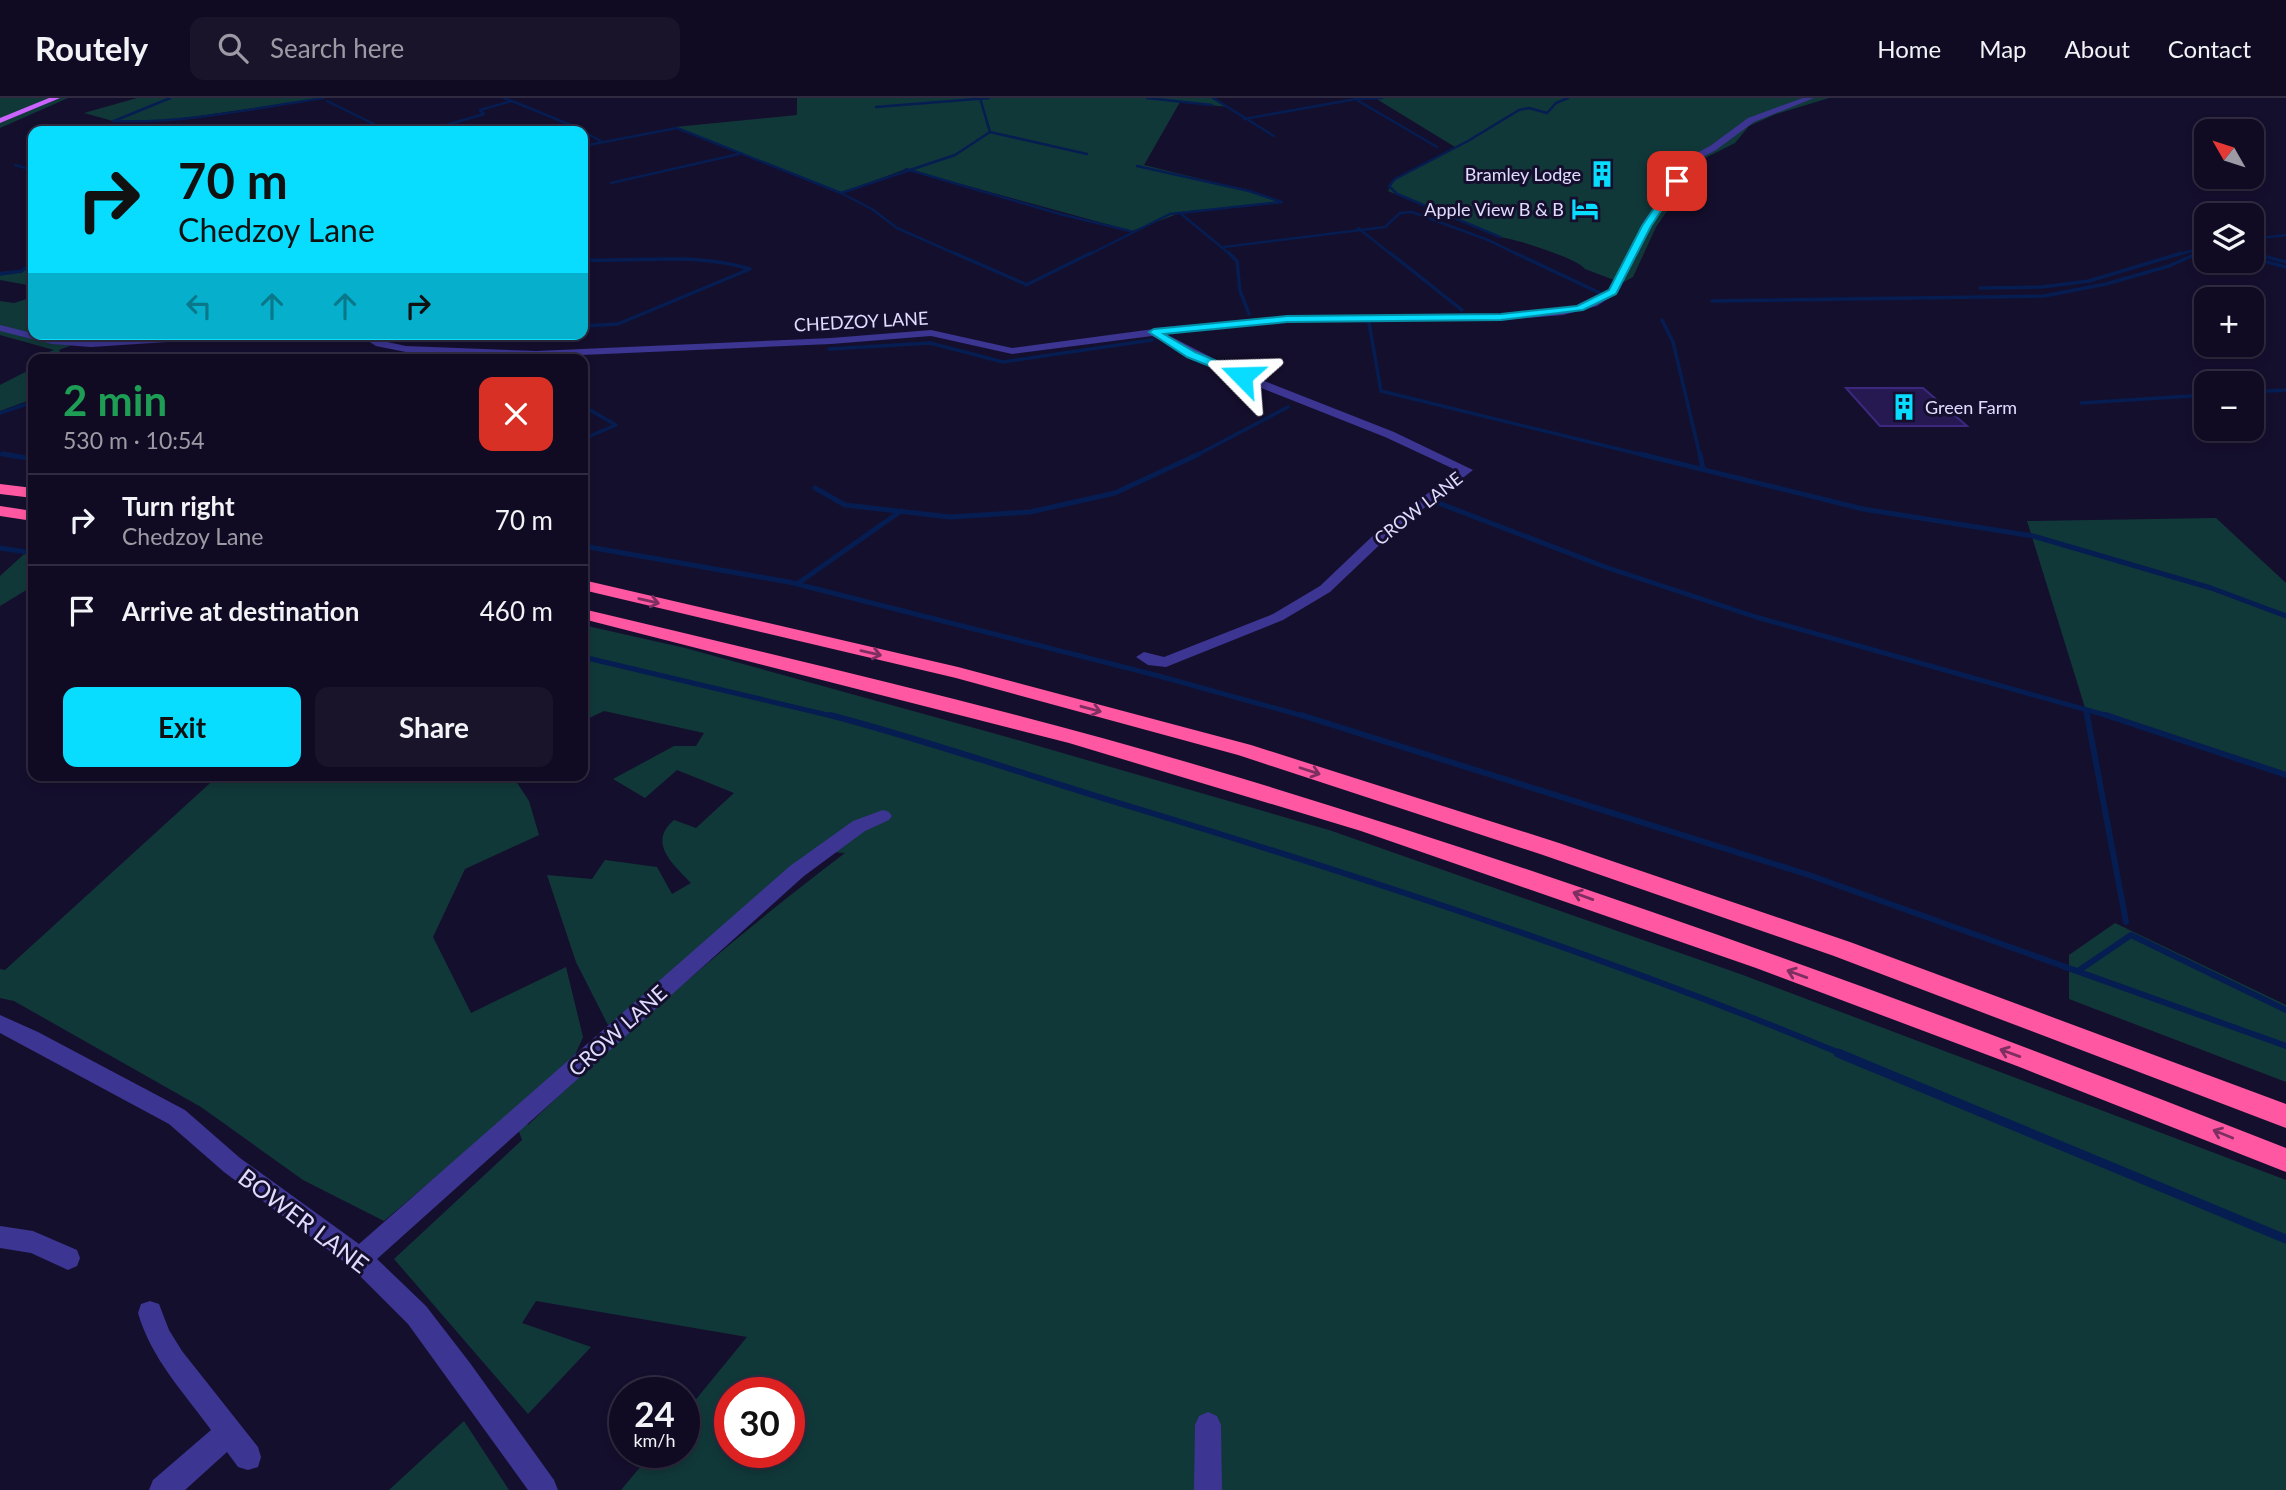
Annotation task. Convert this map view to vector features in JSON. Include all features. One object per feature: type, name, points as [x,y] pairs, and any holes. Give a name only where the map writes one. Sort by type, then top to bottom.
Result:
[{"type":"highway","points":[[0,489],[28,492]]},
{"type":"highway","points":[[0,511],[28,515]]},
{"type":"highway","points":[[588,586],[958,673],[1244,750],[1551,849],[1842,949],[2286,1116]]},
{"type":"highway","points":[[588,615],[943,702],[1234,784],[1539,881],[2101,1086],[2286,1160]]},
{"type":"main road","points":[[0,121],[57,98]]},
{"type":"street","name":"CHEDZOY LANE","points":[[373,340],[406,349],[536,354],[831,341],[931,333],[1012,351],[1154,332],[1287,319],[1501,317],[1563,312],[1593,304],[1613,292],[1649,222],[1694,158],[1713,148],[1751,120],[1810,98]]},
{"type":"street","points":[[0,328],[28,335]]},
{"type":"street","name":"CROW LANE","points":[[1144,657],[1166,662],[1278,617],[1325,589],[1385,531],[1467,470],[1417,444],[1345,418],[1191,355],[1154,332]]},
{"type":"street","points":[[48,340],[117,345],[175,340]]},
{"type":"street","name":"CROW LANE","points":[[360,1259],[787,880],[850,832],[883,816]]},
{"type":"street","name":"BOWER LANE","points":[[0,1024],[177,1117],[232,1165],[360,1259],[432,1334],[544,1490]]},
{"type":"street","points":[[0,1237],[33,1242],[68,1258]]},
{"type":"street","points":[[150,1313],[155,1334],[227,1433],[248,1457]]},
{"type":"street","points":[[1208,1425],[1208,1490]]},
{"type":"street","points":[[163,1490],[227,1433]]},
{"type":"green space","points":[[0,98],[68,98],[0,128]]},
{"type":"green space","points":[[137,98],[324,98],[171,120],[113,121],[84,113]]},
{"type":"green space","points":[[797,98],[1215,98],[1229,107],[1180,102],[1144,165],[1249,191],[1281,203],[1180,213],[1132,231],[906,169],[841,193],[675,127],[797,115]]},
{"type":"green space","points":[[1375,98],[1829,98],[1776,114],[1749,126],[1735,143],[1703,159],[1656,227],[1633,277],[1622,283],[1585,269],[1559,255],[1500,237],[1388,191],[1395,179],[1455,147]]},
{"type":"green space","points":[[28,266],[28,285],[0,280],[0,272],[23,270]]},
{"type":"green space","points":[[28,299],[28,340],[85,340],[59,350],[61,354],[43,354],[54,350],[0,335],[0,301],[14,303]]},
{"type":"green space","points":[[28,371],[28,401],[0,411],[0,385]]},
{"type":"green space","points":[[2216,518],[2286,583],[2286,775],[2112,717],[2086,711],[2027,521]]},
{"type":"green space","points":[[28,551],[28,589],[0,606],[0,576]]},
{"type":"green space","points":[[588,626],[685,648],[1329,830],[1743,975],[2286,1180],[2286,1490],[621,1490],[639,1468],[700,1468],[700,1394],[714,1377],[714,1468],[805,1468],[805,1377],[714,1377],[747,1337],[536,1301],[522,1323],[591,1347],[528,1414],[394,1259],[522,1140],[512,1112],[384,1221],[303,1180],[201,1107],[14,1001],[0,998],[0,969],[5,970],[212,781],[516,781],[529,801],[539,835],[465,869],[433,937],[471,1013],[566,967],[583,1037],[575,1055],[518,1105],[528,1125],[683,985],[763,917],[845,853],[819,851],[608,1025],[576,962],[547,875],[592,879],[605,860],[657,867],[672,894],[691,883],[666,853],[663,837],[666,829],[674,820],[696,828],[734,793],[677,770],[645,798],[613,779],[674,746],[696,746],[704,733],[604,711],[588,719]]},
{"type":"green space","points":[[2115,923],[2286,1005],[2286,1082],[2069,999],[2069,955]]},
{"type":"green space","points":[[464,1421],[509,1490],[389,1490]]},
{"type":"building","name":"Green Farm","points":[[1846,388],[1923,388],[1967,426],[1880,426]]},
{"type":"waterway","points":[[114,121],[170,98]]},
{"type":"waterway","points":[[114,121],[192,118],[324,98]]},
{"type":"waterway","points":[[504,98],[512,101]]},
{"type":"waterway","points":[[980,99],[989,98]]},
{"type":"waterway","points":[[1147,98],[1212,105]]},
{"type":"waterway","points":[[1213,98],[1246,119]]},
{"type":"waterway","points":[[1246,119],[1356,99],[1382,98]]},
{"type":"waterway","points":[[1500,237],[1397,194],[1389,186],[1395,179],[1468,141],[1519,110],[1529,108],[1547,113],[1556,103],[1568,98]]},
{"type":"waterway","points":[[876,107],[980,99]]},
{"type":"waterway","points":[[980,99],[990,132]]},
{"type":"waterway","points":[[1357,100],[1437,147]]},
{"type":"waterway","points":[[327,101],[378,126]]},
{"type":"waterway","points":[[443,126],[484,114],[480,110],[512,101]]},
{"type":"waterway","points":[[512,101],[573,126]]},
{"type":"waterway","points":[[1246,119],[1274,136]]},
{"type":"waterway","points":[[588,145],[677,128],[841,193]]},
{"type":"waterway","points":[[910,170],[955,155],[990,132]]},
{"type":"waterway","points":[[990,132],[1087,154]]},
{"type":"waterway","points":[[588,134],[602,142]]},
{"type":"waterway","points":[[611,183],[739,154]]},
{"type":"waterway","points":[[15,165],[28,169]]},
{"type":"waterway","points":[[1088,255],[1170,214],[1282,202],[1249,191],[1137,166]]},
{"type":"waterway","points":[[841,193],[910,170]]},
{"type":"waterway","points":[[910,170],[1060,214],[1130,231]]},
{"type":"waterway","points":[[841,193],[872,209],[897,228],[958,255]]},
{"type":"waterway","points":[[1361,230],[1385,227],[1400,213],[1412,212],[1488,240],[1519,255]]},
{"type":"waterway","points":[[1180,213],[1231,255]]},
{"type":"waterway","points":[[1224,247],[1361,230]]},
{"type":"waterway","points":[[1361,230],[1392,255]]},
{"type":"waterway","points":[[2264,238],[2286,235]]},
{"type":"waterway","points":[[2176,255],[2194,250]]},
{"type":"waterway","points":[[954,253],[1025,284]]},
{"type":"waterway","points":[[1026,285],[1091,253]]},
{"type":"waterway","points":[[1390,253],[1462,310]]},
{"type":"waterway","points":[[1515,253],[1600,293]]},
{"type":"waterway","points":[[1980,288],[2042,287],[2089,281],[2182,253]]},
{"type":"waterway","points":[[1231,255],[1237,261],[1240,291],[1249,314]]},
{"type":"waterway","points":[[1712,301],[2044,296],[2106,284],[2169,266],[2194,255]]},
{"type":"waterway","points":[[2264,256],[2286,262]]},
{"type":"waterway","points":[[588,260],[688,259],[750,269],[618,324],[588,326]]},
{"type":"waterway","points":[[2264,261],[2286,267]]},
{"type":"waterway","points":[[0,274],[22,271],[28,266]]},
{"type":"waterway","points":[[1662,320],[1673,342],[1700,456]]},
{"type":"waterway","points":[[1369,323],[1381,391],[1647,456]]},
{"type":"waterway","points":[[829,349],[930,343],[1003,362],[1152,340]]},
{"type":"waterway","points":[[2264,391],[2286,390]]},
{"type":"waterway","points":[[2081,403],[2194,396]]},
{"type":"waterway","points":[[0,413],[28,404]]},
{"type":"waterway","points":[[1197,455],[1288,407]]},
{"type":"waterway","points":[[588,409],[616,425],[588,437]]},
{"type":"waterway","points":[[0,454],[15,456]]},
{"type":"waterway","points":[[3,454],[15,456]]},
{"type":"waterway","points":[[1640,454],[1863,509],[2033,536],[2211,588],[2286,616]]},
{"type":"waterway","points":[[1700,454],[1703,469]]},
{"type":"waterway","points":[[901,511],[950,517],[1030,512],[1115,493],[1197,455]]},
{"type":"waterway","points":[[15,456],[28,458]]},
{"type":"waterway","points":[[815,488],[845,505],[901,511]]},
{"type":"waterway","points":[[1428,499],[1608,568],[1756,617],[2112,717]]},
{"type":"waterway","points":[[797,584],[901,511]]},
{"type":"waterway","points":[[588,547],[789,582],[1159,676],[1307,717]]},
{"type":"waterway","points":[[0,548],[28,552]]},
{"type":"waterway","points":[[588,658],[836,717]]},
{"type":"waterway","points":[[2086,711],[2087,717]]},
{"type":"waterway","points":[[830,715],[1204,829],[1480,918],[1663,984],[1842,1054]]},
{"type":"waterway","points":[[1301,715],[1809,875],[2286,1046]]},
{"type":"waterway","points":[[2087,715],[2126,922]]},
{"type":"waterway","points":[[2106,715],[2112,717]]},
{"type":"waterway","points":[[2112,717],[2286,775]]},
{"type":"waterway","points":[[2078,971],[2131,935],[2286,1010]]},
{"type":"waterway","points":[[1838,1053],[2286,1239]]},
{"type":"place","name":"Bramley Lodge","points":[[1602,174]]},
{"type":"place","name":"Apple View B & B","points":[[1585,209]]},
{"type":"place","name":"Green Farm","points":[[1904,407]]},
{"type":"route","points":[[1242,376],[1191,355],[1154,332],[1287,319],[1501,317],[1563,312],[1593,304],[1613,292],[1646,226],[1677,181]]}]
